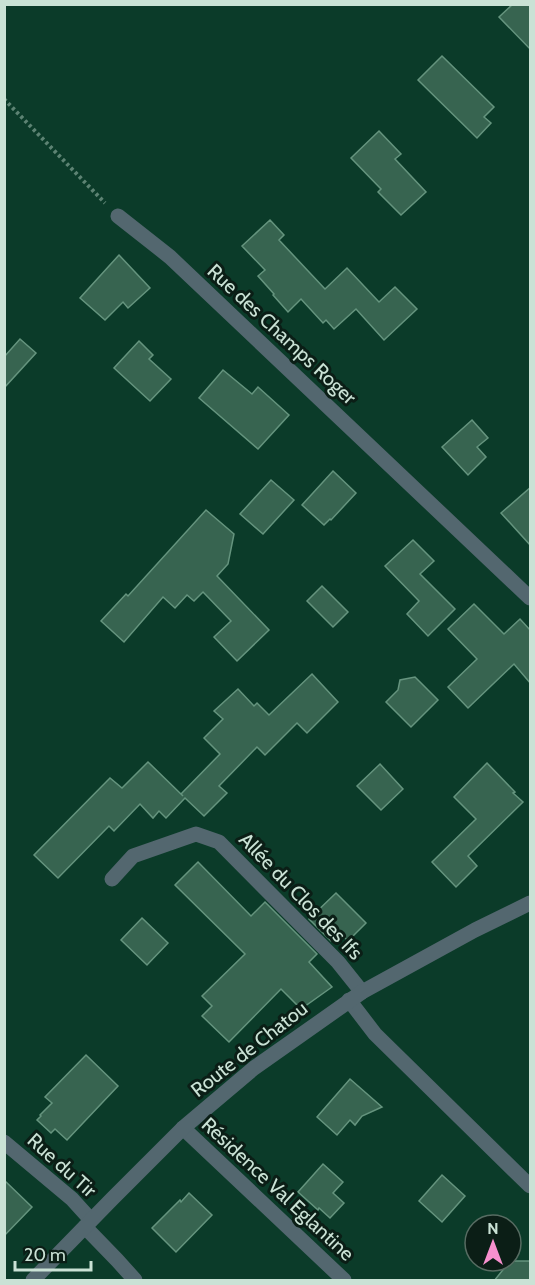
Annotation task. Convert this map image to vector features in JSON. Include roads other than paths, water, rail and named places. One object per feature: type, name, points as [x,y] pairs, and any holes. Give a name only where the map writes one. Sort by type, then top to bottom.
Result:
[{"type":"street","name":"Rue des Champs Roger","points":[[118,216],[170,257],[531,598]]},
{"type":"street","name":"Allée du Clos des Ifs","points":[[112,879],[133,856],[196,834],[219,842],[338,962],[355,996]]},
{"type":"street","name":"Route de Chatou","points":[[33,1281],[183,1128],[254,1068],[355,996],[475,930],[531,903]]},
{"type":"street","points":[[355,996],[375,1034],[531,1186]]},
{"type":"street","name":"Résidence Val Eglantine","points":[[183,1128],[344,1281]]},
{"type":"street","name":"Rue du Tir","points":[[4,1142],[72,1198],[88,1223],[135,1281]]}]
